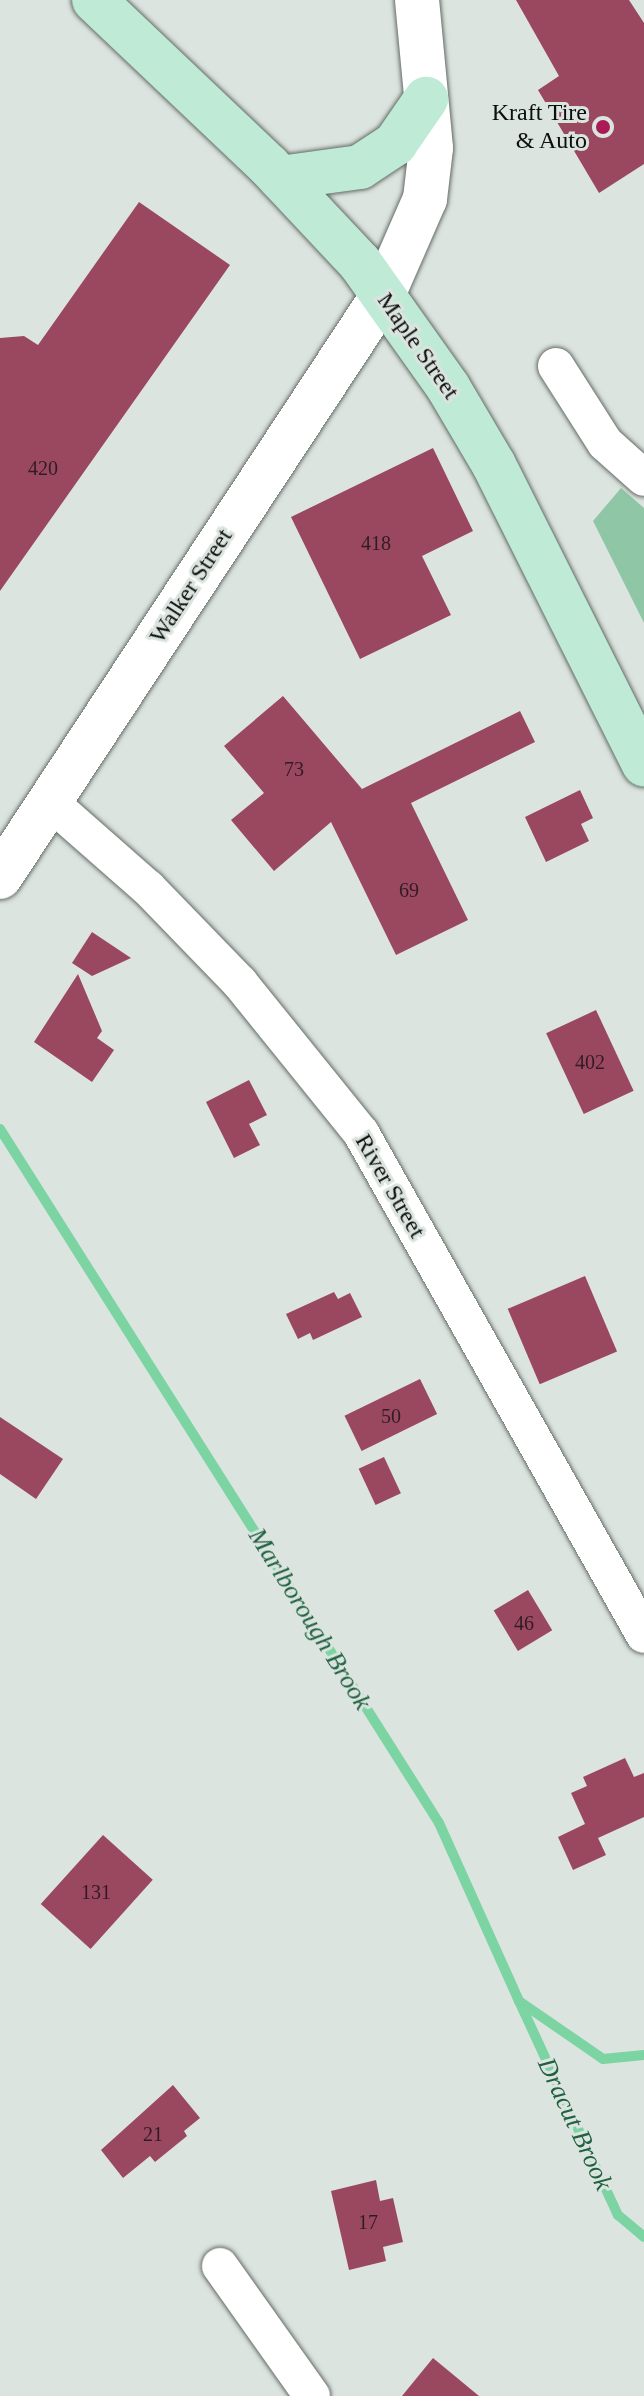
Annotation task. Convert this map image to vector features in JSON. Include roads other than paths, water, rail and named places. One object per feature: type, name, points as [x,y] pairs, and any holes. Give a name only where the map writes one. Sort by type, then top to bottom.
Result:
[{"type":"main road","name":"Maple Street","points":[[94,0],[280,178],[383,295],[494,465],[644,764]]},
{"type":"main road","points":[[280,178],[360,167],[395,144],[426,99]]},
{"type":"street","name":"Walker Street","points":[[0,877],[383,295],[425,199],[431,148],[417,0]]},
{"type":"street","points":[[556,366],[605,443],[644,478]]},
{"type":"street","name":"River Street","points":[[50,802],[148,888],[240,983],[361,1133],[644,1635]]},
{"type":"street","points":[[220,2266],[309,2395]]},
{"type":"waterway","name":"Marlborough Brook","points":[[0,1129],[439,1823],[519,2001],[603,2059],[644,2055]]},
{"type":"waterway","name":"Dracut Brook","points":[[519,2001],[618,2215],[644,2237]]},
{"type":"place","name":"Kraft Tire & Auto","points":[[603,127]]}]
